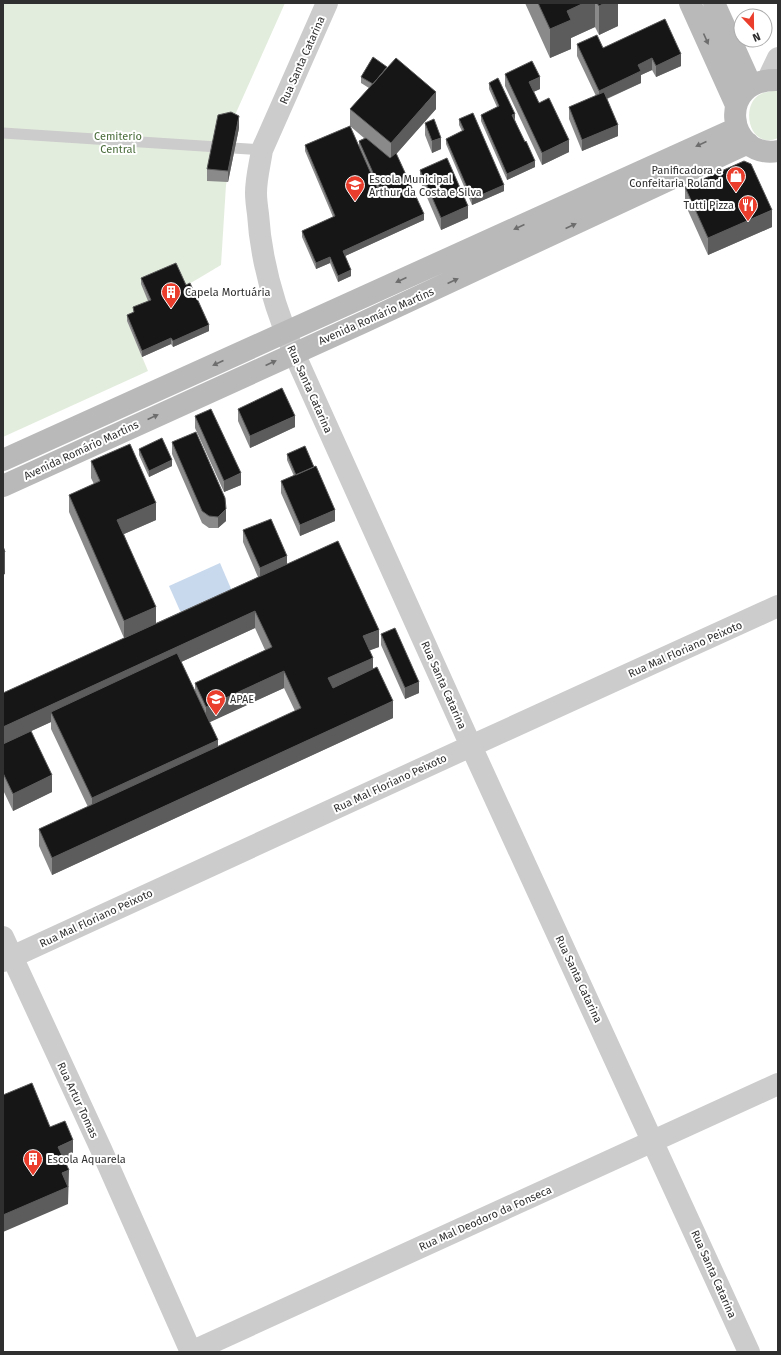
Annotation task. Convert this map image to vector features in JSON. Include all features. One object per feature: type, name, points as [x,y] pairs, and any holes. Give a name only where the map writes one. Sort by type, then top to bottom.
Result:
[{"type":"main road","points":[[690,3],[736,105]]},
{"type":"main road","points":[[714,3],[766,81],[742,94],[736,105],[735,117],[742,136],[759,150],[777,156]]},
{"type":"main road","name":"Avenida Romário Martins","points":[[3,460],[285,332],[742,136]]},
{"type":"main road","name":"Avenida Romário Martins","points":[[3,486],[364,322],[742,136]]},
{"type":"street","name":"Rua Santa Catarina","points":[[327,3],[262,150],[256,192],[259,238],[268,280],[285,332],[294,353],[471,746],[654,1141],[749,1352]]},
{"type":"street","points":[[766,81],[778,58]]},
{"type":"street","name":"Rua Mal Floriano Peixoto","points":[[8,959],[778,606]]},
{"type":"street","name":"Rua Artur Tomas","points":[[3,937],[8,959],[101,1149],[191,1352]]},
{"type":"street","name":"Rua Mal Deodoro da Fonseca","points":[[191,1352],[778,1084]]},
{"type":"lane","points":[[3,133],[262,150]]},
{"type":"green space","name":"Cemiterio Central","points":[[3,3],[285,3],[231,124],[239,126],[239,128],[226,185],[221,265],[127,321],[148,371],[3,437]]},
{"type":"green space","points":[[776,90],[778,91],[778,138],[768,140],[760,138],[750,125],[750,107],[754,99],[761,94]]},
{"type":"water","points":[[220,563],[232,591],[181,613],[169,586]]},
{"type":"building","points":[[538,3],[584,3],[567,11],[571,20],[550,29]]},
{"type":"building","points":[[597,3],[605,3],[599,6]]},
{"type":"building","points":[[665,19],[681,54],[656,66],[652,58],[638,65],[641,71],[599,91],[577,44],[597,35],[603,48]]},
{"type":"building","points":[[373,57],[387,67],[373,84],[361,77]]},
{"type":"building","points":[[396,58],[436,92],[391,143],[350,109]]},
{"type":"building","points":[[532,61],[540,77],[529,82],[539,103],[549,98],[569,140],[542,153],[505,74]]},
{"type":"building","points":[[498,78],[515,114],[512,115],[535,161],[507,174],[481,115],[499,106],[489,83]]},
{"type":"building","points":[[604,92],[618,125],[582,140],[569,107]]},
{"type":"building","points":[[231,112],[239,116],[228,171],[207,169],[218,115]]},
{"type":"building","points":[[473,113],[504,185],[472,199],[446,139],[464,130],[459,119]]},
{"type":"building","points":[[434,119],[441,138],[432,141],[425,123]]},
{"type":"building","points":[[350,126],[380,194],[382,193],[359,141],[366,138],[390,158],[396,153],[424,214],[343,251],[351,270],[338,276],[330,257],[316,263],[302,231],[335,216],[305,145]]},
{"type":"building","points":[[447,158],[468,206],[441,218],[420,170]]},
{"type":"building","points":[[744,161],[751,164],[772,210],[708,238],[685,187]]},
{"type":"building","name":"Capela Mortuária","points":[[176,263],[186,285],[190,283],[209,325],[173,341],[171,338],[142,351],[127,315],[134,312],[133,307],[151,300],[141,278]]},
{"type":"building","points":[[282,388],[295,416],[250,436],[238,409]]},
{"type":"building","points":[[211,409],[241,473],[224,481],[195,416]]},
{"type":"building","points":[[196,432],[225,498],[226,509],[218,517],[209,516],[202,511],[172,442]]},
{"type":"building","points":[[162,438],[172,460],[149,471],[139,449]]},
{"type":"building","points":[[130,444],[156,503],[117,520],[156,607],[124,621],[69,495],[100,481],[91,461]]},
{"type":"building","points":[[305,446],[314,467],[296,475],[287,454]]},
{"type":"building","points":[[316,466],[335,510],[300,525],[281,481]]},
{"type":"building","points":[[271,519],[287,556],[260,568],[243,530]]},
{"type":"building","points":[[338,541],[379,630],[363,636],[373,658],[328,678],[333,688],[377,667],[393,701],[52,858],[39,829],[301,708],[284,671],[206,707],[195,683],[272,647],[255,611],[3,727],[3,693]]},
{"type":"building","points":[[395,628],[419,682],[405,688],[381,634]]},
{"type":"building","points":[[177,653],[218,740],[92,798],[51,712]]},
{"type":"building","points":[[31,731],[52,775],[13,794],[3,773],[3,744]]},
{"type":"building","name":"Escola Aquarela","points":[[32,1083],[50,1127],[65,1121],[73,1140],[58,1147],[69,1170],[62,1173],[68,1187],[3,1215],[3,1095]]},
{"type":"place","name":"Panificadora e Confeitaria Roland","points":[[736,193]]},
{"type":"place","name":"Escola Municipal Arthur da Costa e Silva","points":[[355,202]]},
{"type":"place","name":"Tutti Pizza","points":[[748,222]]},
{"type":"place","name":"Capela Mortuária","points":[[171,309]]},
{"type":"place","name":"APAE","points":[[216,716]]},
{"type":"place","name":"Escola Aquarela","points":[[33,1176]]}]
